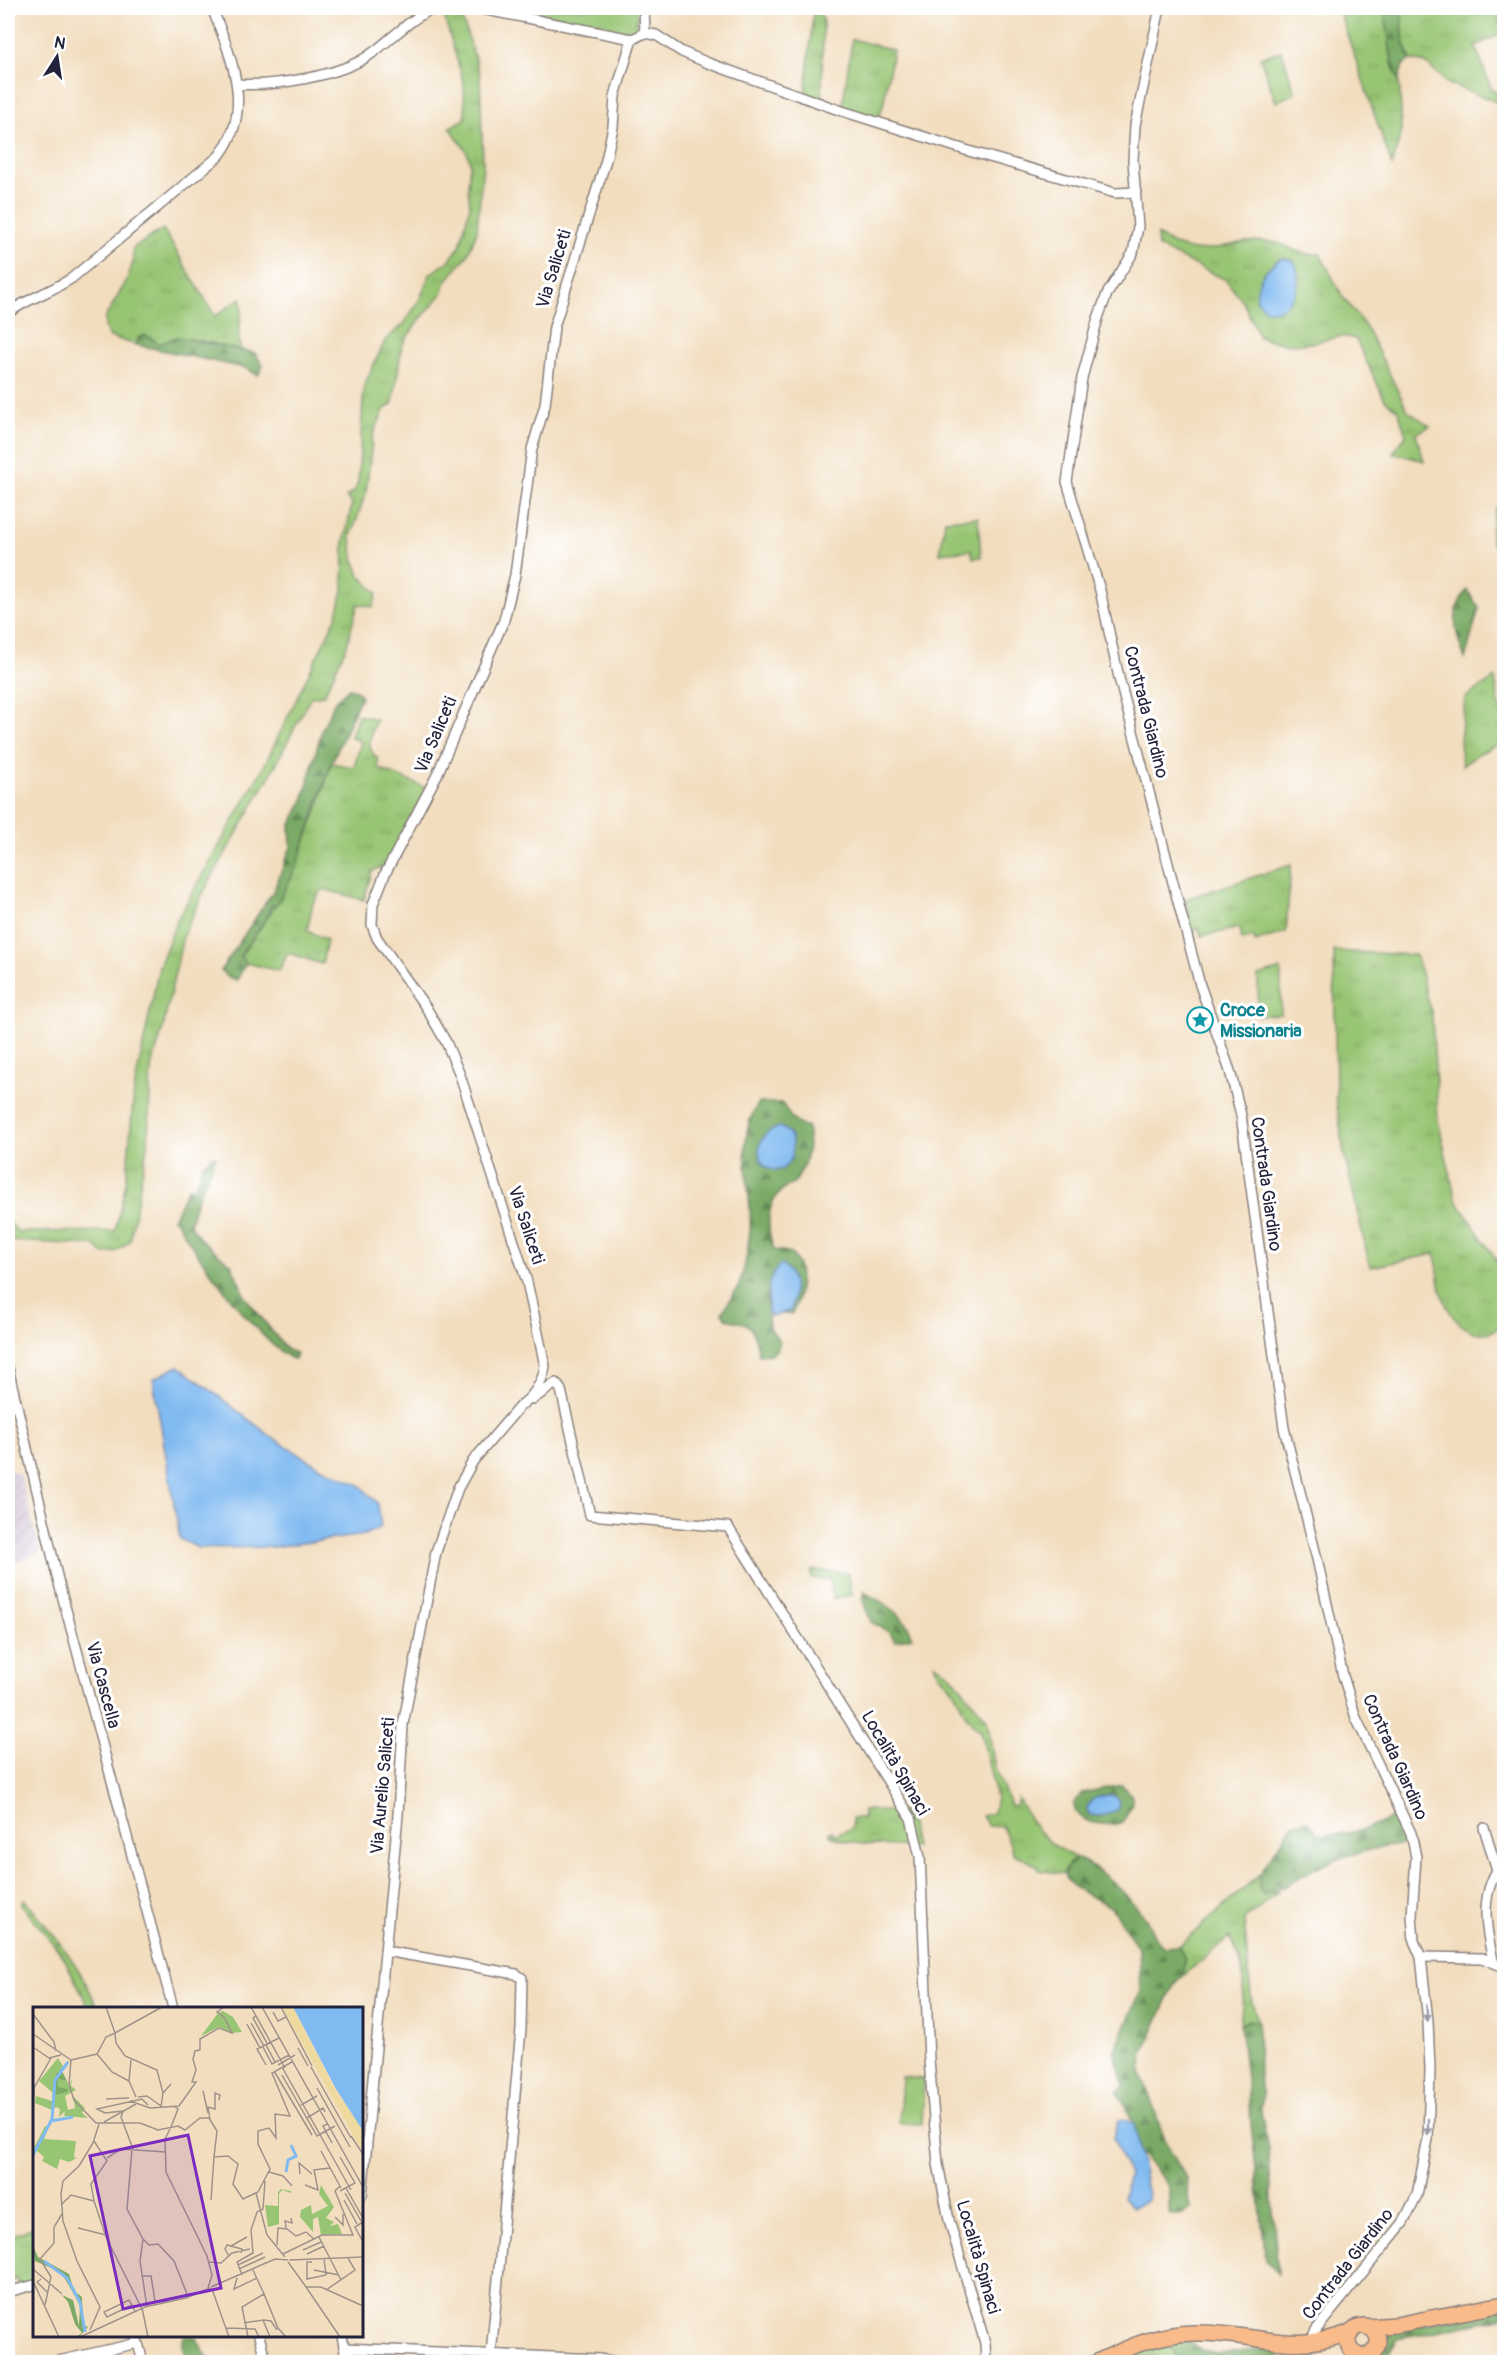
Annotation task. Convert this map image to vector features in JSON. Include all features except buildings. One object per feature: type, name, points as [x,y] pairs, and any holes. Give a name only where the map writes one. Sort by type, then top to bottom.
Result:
[{"type":"main road","points":[[1364,2350],[1359,2327],[1396,2325],[1504,2304]]},
{"type":"main road","points":[[1364,2350],[1396,2325]]},
{"type":"main road","points":[[1097,2362],[1146,2340],[1177,2334],[1212,2333],[1276,2343],[1310,2343],[1331,2338],[1364,2350]]},
{"type":"street","points":[[8,313],[24,300],[55,290],[72,278],[219,156],[231,140],[237,84],[234,63],[212,8]]},
{"type":"street","points":[[237,84],[270,85],[334,71],[369,57],[412,21],[435,8]]},
{"type":"street","points":[[476,8],[632,39],[645,33],[656,35],[682,52],[708,63],[871,120],[1104,189],[1136,192]]},
{"type":"street","points":[[644,8],[645,33]]},
{"type":"street","name":"Contrada Giardino","points":[[1160,8],[1135,125],[1138,227],[1133,254],[1107,294],[1082,378],[1070,448],[1068,494],[1100,590],[1119,678],[1200,985],[1230,1071],[1240,1115],[1284,1428],[1353,1707],[1366,1743],[1411,1833],[1416,1857],[1412,1916],[1414,1941],[1421,1958],[1430,2068],[1426,2158],[1417,2195],[1403,2223],[1316,2330],[1310,2343]]},
{"type":"street","name":"Via Saliceti","points":[[520,1406],[527,1401],[539,1385],[545,1366],[527,1282],[446,1041],[427,1009],[377,938],[371,914],[377,889],[437,775],[504,620],[515,575],[532,449],[545,405],[554,327],[606,160],[613,127],[615,96],[632,39]]},
{"type":"street","name":"Via Cascella","points":[[8,1368],[58,1580],[173,2007]]},
{"type":"street","name":"Località Spinaci","points":[[520,1406],[550,1385],[556,1383],[561,1390],[590,1515],[728,1527],[911,1818],[920,1857],[930,2081],[938,2164],[949,2220],[985,2343],[986,2362]]},
{"type":"street","name":"Via Aurelio Saliceti","points":[[363,2184],[403,1725],[436,1552],[458,1488],[473,1461],[520,1406]]},
{"type":"street","points":[[1484,1828],[1497,1870]]},
{"type":"street","points":[[1493,1960],[1484,1921],[1487,1895],[1497,1870],[1504,1861]]},
{"type":"street","points":[[385,1951],[516,1974],[522,1978],[521,2029],[491,2355]]},
{"type":"street","points":[[1421,1958],[1482,1958],[1493,1960],[1504,1967]]},
{"type":"street","points":[[8,2292],[33,2286]]},
{"type":"street","points":[[259,2337],[266,2362]]},
{"type":"street","points":[[342,2337],[346,2362]]},
{"type":"street","points":[[54,2362],[68,2361],[137,2339],[143,2362]]},
{"type":"street","points":[[344,2348],[599,2359],[617,2362]]},
{"type":"shaded area","points":[[8,1471],[19,1473],[41,1552],[8,1566]]},
{"type":"green space","points":[[459,8],[480,75],[483,164],[477,231],[467,256],[446,281],[442,294],[402,345],[393,403],[384,410],[373,435],[366,492],[351,536],[353,556],[360,576],[377,593],[373,607],[358,604],[347,645],[324,695],[311,697],[272,772],[203,893],[183,936],[163,1028],[151,1068],[148,1141],[130,1241],[115,1252],[104,1254],[93,1245],[8,1241],[8,1221],[18,1232],[115,1231],[126,1183],[134,1090],[159,967],[177,920],[264,766],[337,615],[343,590],[344,542],[352,504],[346,497],[354,492],[358,483],[364,385],[386,339],[404,324],[420,299],[430,274],[449,261],[460,246],[470,205],[468,188],[470,162],[467,152],[450,127],[465,119],[464,84],[442,9]]},
{"type":"green space","points":[[487,8],[638,8],[635,37]]},
{"type":"green space","points":[[1338,8],[1384,8],[1393,67],[1399,79],[1401,112],[1401,134],[1392,166]]},
{"type":"green space","points":[[1384,8],[1402,10],[1403,39],[1411,60],[1403,65],[1399,79],[1393,67]]},
{"type":"green space","points":[[1401,8],[1497,8],[1504,33],[1475,46],[1492,90],[1504,97],[1504,105],[1447,83],[1426,63],[1411,60],[1403,39]]},
{"type":"green space","points":[[819,9],[823,21],[822,102],[805,96],[813,14]]},
{"type":"green space","points":[[852,39],[893,50],[883,106],[877,120],[842,109]]},
{"type":"green space","points":[[1282,51],[1295,93],[1276,102],[1260,57]]},
{"type":"green space","points":[[163,229],[215,316],[241,298],[239,344],[241,350],[189,340],[173,340],[159,345],[153,340],[138,338],[137,345],[110,337],[105,327],[105,318],[127,280],[133,262],[133,248]]},
{"type":"green space","points":[[1157,235],[1174,245],[1189,249],[1215,249],[1254,241],[1278,243],[1298,252],[1320,254],[1343,297],[1366,327],[1408,411],[1430,426],[1416,434],[1424,461],[1393,453],[1406,435],[1398,410],[1385,400],[1356,340],[1340,337],[1290,344],[1259,337],[1243,302],[1226,280],[1158,247]]},
{"type":"green space","points":[[145,335],[159,344],[177,337],[255,353],[263,366],[258,375],[245,368],[137,345],[138,338]]},
{"type":"green space","points":[[1496,507],[1504,512],[1504,558],[1491,541]]},
{"type":"green space","points":[[978,517],[981,557],[973,558],[971,550],[940,553],[945,520]]},
{"type":"green space","points":[[1467,590],[1479,608],[1465,659],[1456,632],[1456,615],[1461,599]]},
{"type":"green space","points":[[1495,678],[1499,705],[1504,716],[1504,742],[1478,754],[1462,766],[1460,740],[1465,698]]},
{"type":"green space","points":[[349,688],[356,690],[361,696],[331,764],[297,866],[280,899],[240,956],[246,963],[237,980],[226,976],[221,970],[274,890],[291,847],[290,827],[303,801],[322,729],[335,701]]},
{"type":"green space","points":[[358,715],[376,719],[370,745],[378,759],[378,768],[429,789],[387,865],[372,871],[364,900],[323,889],[313,903],[307,931],[327,940],[322,964],[288,953],[279,971],[246,963],[240,956],[271,911],[296,864],[315,815],[331,763],[354,767],[361,742],[351,737]]},
{"type":"green space","points":[[1291,865],[1286,932],[1255,942],[1254,937],[1242,940],[1240,928],[1201,936],[1199,928],[1191,930],[1185,899]]},
{"type":"green space","points":[[1334,951],[1416,955],[1432,1015],[1438,1120],[1456,1200],[1504,1271],[1504,1323],[1496,1329],[1481,1333],[1473,1332],[1453,1316],[1443,1296],[1435,1254],[1370,1267],[1344,1153],[1336,1100]]},
{"type":"green space","points":[[1281,969],[1281,1014],[1258,1016],[1258,976]]},
{"type":"green space","points":[[759,1103],[782,1103],[798,1124],[807,1126],[808,1140],[805,1160],[796,1181],[776,1196],[769,1218],[774,1250],[789,1253],[797,1262],[800,1285],[797,1301],[792,1314],[783,1314],[791,1309],[794,1289],[789,1272],[767,1300],[769,1328],[780,1341],[778,1349],[772,1354],[759,1355],[752,1330],[742,1322],[732,1321],[722,1313],[739,1285],[746,1259],[750,1216],[745,1149],[751,1117]]},
{"type":"green space","points":[[212,1156],[216,1156],[196,1202],[190,1224],[200,1239],[231,1264],[246,1298],[287,1350],[296,1353],[294,1359],[281,1351],[248,1319],[212,1275],[176,1220],[173,1219],[188,1187],[194,1188],[202,1166]]},
{"type":"green space","points":[[811,1570],[847,1573],[852,1595],[833,1599],[830,1579],[811,1579]]},
{"type":"green space","points":[[864,1592],[899,1615],[913,1637],[895,1641],[889,1632],[871,1622],[863,1602]]},
{"type":"green space","points":[[934,1663],[951,1675],[987,1719],[995,1768],[1010,1805],[1016,1806],[1018,1798],[1035,1827],[1057,1848],[1077,1858],[1069,1863],[1065,1874],[1038,1870],[1038,1866],[1014,1854],[1003,1827],[988,1826],[982,1816],[993,1813],[996,1798],[981,1731],[967,1717],[955,1693],[939,1674]]},
{"type":"green space","points":[[1122,1785],[1132,1796],[1132,1804],[1123,1822],[1109,1825],[1093,1823],[1079,1816],[1075,1810],[1074,1803],[1082,1793]]},
{"type":"green space","points":[[863,1810],[904,1811],[910,1824],[915,1847],[856,1843],[835,1838],[829,1833],[832,1831],[836,1835],[852,1828],[852,1818],[863,1818]]},
{"type":"green space","points":[[1396,1815],[1406,1844],[1373,1849],[1342,1858],[1313,1869],[1271,1892],[1263,1894],[1259,1887],[1259,1875],[1293,1824],[1308,1820],[1318,1834],[1339,1834],[1368,1828]]},
{"type":"green space","points":[[1077,1858],[1114,1883],[1144,1916],[1160,1944],[1164,1947],[1179,1946],[1185,1960],[1183,1976],[1174,1985],[1144,2052],[1141,2072],[1166,2143],[1186,2178],[1191,2209],[1181,2216],[1169,2214],[1169,2190],[1165,2181],[1140,2153],[1134,2124],[1117,2091],[1125,2086],[1114,2052],[1141,1991],[1139,1949],[1111,1907],[1075,1888],[1065,1878],[1065,1869]]},
{"type":"green space","points":[[1259,1875],[1259,1887],[1263,1894],[1278,1892],[1244,1920],[1251,1997],[1258,2022],[1249,2020],[1240,2025],[1242,1969],[1229,1937],[1183,1976],[1185,1960],[1179,1946]]},
{"type":"green space","points":[[24,1899],[75,1964],[97,2007],[88,2007],[63,1956],[21,1904]]},
{"type":"green space","points":[[1249,2020],[1258,2022],[1259,2081],[1263,2094],[1261,2110],[1268,2149],[1278,2274],[1266,2260],[1240,2025]]},
{"type":"green space","points":[[902,2077],[924,2079],[922,2124],[899,2123]]},
{"type":"green space","points":[[33,2227],[33,2282],[19,2286],[17,2279],[8,2281],[8,2237]]},
{"type":"green space","points":[[1504,2308],[1504,2315],[1492,2320],[1398,2339],[1383,2362],[1377,2362],[1383,2343],[1398,2329]]},
{"type":"green space","points":[[184,2337],[195,2337],[211,2362],[192,2361],[186,2356],[182,2347]]},
{"type":"green space","points":[[1186,2337],[1201,2351],[1218,2354],[1273,2348],[1279,2355],[1279,2362],[1179,2362],[1169,2340]]},
{"type":"green space","points":[[1169,2340],[1179,2362],[1164,2362],[1151,2357],[1125,2363],[1107,2362]]},
{"type":"water","points":[[1282,258],[1294,261],[1298,276],[1297,289],[1285,306],[1279,310],[1266,310],[1257,300],[1258,287],[1267,270]]},
{"type":"water","points":[[779,1127],[790,1135],[792,1158],[783,1169],[775,1170],[764,1165],[759,1154],[766,1134]]},
{"type":"water","points":[[782,1265],[792,1279],[794,1291],[791,1310],[772,1317],[768,1312],[769,1283],[778,1266]]},
{"type":"water","points":[[179,1366],[273,1438],[318,1466],[360,1485],[378,1504],[381,1527],[364,1535],[272,1547],[198,1548],[180,1539],[153,1379]]},
{"type":"water","points":[[1113,1795],[1119,1801],[1117,1810],[1100,1816],[1090,1815],[1087,1810],[1090,1802],[1100,1796]]},
{"type":"water","points":[[1125,2119],[1134,2124],[1148,2196],[1146,2202],[1132,2207],[1123,2198],[1129,2175],[1113,2138],[1118,2121]]},
{"type":"place","name":"Croce Missionaria","points":[[1200,1020]]}]
